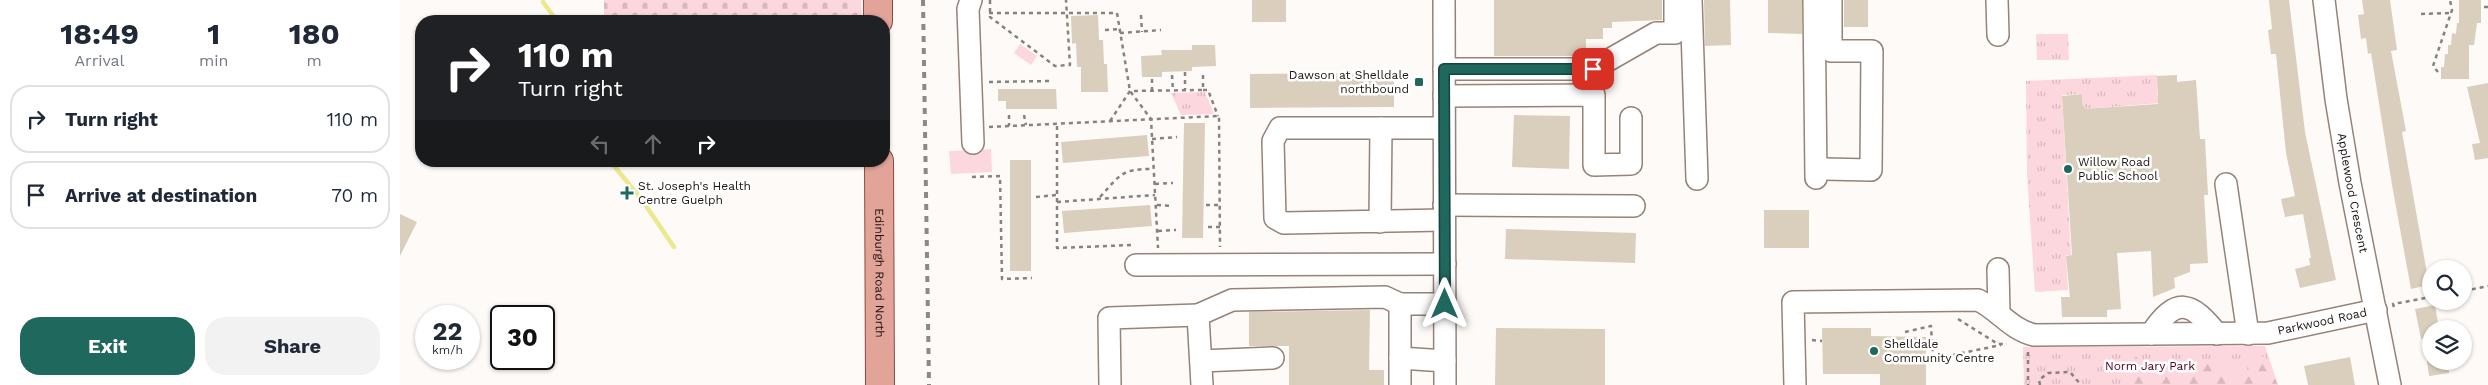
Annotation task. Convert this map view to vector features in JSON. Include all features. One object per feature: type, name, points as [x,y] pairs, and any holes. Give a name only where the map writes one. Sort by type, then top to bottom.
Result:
[{"type":"main road","points":[[878,0],[878,15]]},
{"type":"main road","name":"Edinburgh Road North","points":[[879,167],[880,385]]},
{"type":"street","points":[[971,0],[968,9],[972,135]]},
{"type":"street","points":[[1444,0],[1445,385]]},
{"type":"street","points":[[1444,69],[1593,69],[1656,33],[1675,33],[1675,0]]},
{"type":"street","points":[[1691,0],[1698,179]]},
{"type":"street","points":[[1814,0],[1820,174],[1872,170],[1872,51],[1831,51],[1831,0]]},
{"type":"street","points":[[1997,0],[1998,35]]},
{"type":"street","name":"Applewood Crescent","points":[[2324,0],[2338,108],[2385,307],[2390,385]]},
{"type":"street","points":[[1444,96],[1594,96],[1594,165],[1631,164],[1631,118]]},
{"type":"street","points":[[1444,128],[1280,128],[1272,141],[1275,218],[1284,223],[1380,222],[1444,212],[1634,206]]},
{"type":"street","points":[[1380,222],[1381,128]]},
{"type":"street","points":[[2226,184],[2258,333]]},
{"type":"street","points":[[1134,255],[1159,265],[1445,264]]},
{"type":"street","points":[[1998,269],[1999,314]]},
{"type":"street","points":[[1110,385],[1109,318],[1198,315],[1232,300],[1385,297],[1400,304],[1445,304]]},
{"type":"street","name":"Parkwood Road","points":[[1795,385],[1793,302],[1978,300],[1989,305],[2015,329],[2034,335],[2258,333],[2385,307]]},
{"type":"street","points":[[1400,304],[1400,385]]},
{"type":"street","points":[[1198,315],[1202,385]]},
{"type":"street","points":[[1200,361],[1273,358]]},
{"type":"street","points":[[1400,358],[1445,361]]},
{"type":"path","points":[[990,0],[990,17],[1054,66],[1070,65],[1066,0]]},
{"type":"path","points":[[2438,72],[2433,66],[2450,13],[2450,0]]},
{"type":"path","points":[[989,13],[1117,13],[1130,91],[1151,119],[1159,265]]},
{"type":"path","points":[[2421,14],[2450,13]]},
{"type":"path","points":[[1141,15],[1142,32]]},
{"type":"path","points":[[1105,30],[1119,29]]},
{"type":"path","points":[[1120,33],[1161,30]]},
{"type":"path","points":[[1203,71],[1203,90]]},
{"type":"path","points":[[1185,72],[1185,90]]},
{"type":"path","points":[[1172,75],[1173,90]]},
{"type":"path","points":[[1152,80],[1152,91]]},
{"type":"path","points":[[971,82],[1052,81]]},
{"type":"path","points":[[1130,91],[1208,90],[1219,116],[1220,265]]},
{"type":"path","points":[[1110,121],[1130,91]]},
{"type":"path","points":[[1009,115],[1009,126]]},
{"type":"path","points":[[1024,115],[1026,125]]},
{"type":"path","points":[[972,135],[1009,126],[1218,116]]},
{"type":"path","points":[[1057,126],[1057,248],[1134,255]]},
{"type":"path","points":[[1152,140],[1177,137]]},
{"type":"path","points":[[1100,198],[1122,173],[1131,169],[1154,169]]},
{"type":"path","points":[[972,177],[1000,176],[1002,279],[1032,278]]},
{"type":"path","points":[[1155,184],[1173,183]]},
{"type":"path","points":[[1057,202],[1156,194]]},
{"type":"path","points":[[1036,197],[1057,195]]},
{"type":"path","points":[[1156,205],[1173,206]]},
{"type":"path","points":[[1206,206],[1220,206]]},
{"type":"path","points":[[1208,227],[1220,228]]},
{"type":"path","points":[[1158,231],[1176,230]]},
{"type":"path","points":[[2472,289],[2488,286]]},
{"type":"path","points":[[2385,307],[2422,299]]},
{"type":"path","points":[[1951,316],[2002,345]]},
{"type":"path","points":[[1905,332],[1931,326],[1933,359],[2010,343]]},
{"type":"path","points":[[1805,340],[1822,341]]},
{"type":"path","points":[[2028,345],[2028,385]]},
{"type":"path","points":[[2040,385],[2040,380],[2048,373],[2070,372],[2081,385]]},
{"type":"green space","points":[[604,0],[861,0],[862,15],[604,15]]},
{"type":"green space","points":[[2036,34],[2068,34],[2069,60],[2037,60]]},
{"type":"green space","points":[[1020,44],[1037,56],[1031,65],[1014,53]]},
{"type":"green space","points":[[2157,75],[2157,96],[2162,96],[2162,103],[2083,109],[2082,94],[2062,95],[2071,255],[2066,255],[2068,290],[2035,292],[2027,174],[2026,81]]},
{"type":"green space","points":[[1205,92],[1214,114],[1181,115],[1171,93]]},
{"type":"green space","points":[[991,149],[992,172],[951,174],[949,151]]},
{"type":"green space","name":"Norm Jary Park","points":[[2265,346],[2278,385],[2024,385],[2023,347]]},
{"type":"green space","points":[[2130,351],[2148,368],[2161,373],[2172,360],[2225,363],[2233,374],[2248,370],[2254,360],[2265,356],[2278,385],[2125,385]]},
{"type":"building","points":[[1252,0],[1286,0],[1286,22],[1252,22]]},
{"type":"building","points":[[1494,0],[1662,0],[1662,20],[1612,22],[1612,28],[1603,28],[1603,39],[1586,39],[1586,56],[1494,56]]},
{"type":"building","points":[[1704,0],[1730,0],[1731,45],[1705,46]]},
{"type":"building","points":[[1768,0],[1802,0],[1802,34],[1768,33]]},
{"type":"building","points":[[1844,0],[1868,0],[1868,27],[1844,27]]},
{"type":"building","points":[[2269,0],[2289,0],[2305,132],[2336,280],[2300,288],[2295,269],[2310,265],[2309,258],[2311,258],[2303,214],[2285,217],[2281,199],[2295,196],[2286,153],[2276,54],[2271,54],[2268,30],[2272,29]]},
{"type":"building","points":[[2362,0],[2390,0],[2397,50],[2391,51],[2406,131],[2402,132],[2425,260],[2422,260],[2422,287],[2411,289],[2371,53],[2368,54],[2366,38],[2361,39],[2358,15],[2364,14]]},
{"type":"building","points":[[2459,0],[2481,0],[2481,23],[2477,23],[2474,45],[2469,45],[2469,79],[2441,79],[2441,67],[2444,67],[2445,54],[2448,54],[2448,45],[2451,45],[2452,33],[2456,34],[2457,23],[2459,23]]},
{"type":"building","points":[[1098,15],[1099,40],[1103,40],[1104,64],[1107,64],[1108,92],[1081,92],[1081,67],[1077,67],[1076,43],[1072,44],[1071,16]]},
{"type":"building","points":[[1192,45],[1215,45],[1216,66],[1192,67],[1192,71],[1162,72],[1162,77],[1142,77],[1141,56],[1162,55],[1161,50],[1192,50]]},
{"type":"building","points":[[1394,73],[1394,107],[1250,108],[1250,74]]},
{"type":"building","points":[[2177,75],[2177,82],[2196,80],[2200,139],[2205,139],[2208,195],[2204,195],[2208,263],[2190,264],[2190,272],[2174,278],[2175,288],[2153,297],[2151,251],[2117,253],[2121,309],[2107,310],[2107,317],[2062,317],[2061,297],[2070,297],[2066,256],[2072,255],[2062,96],[2082,94],[2083,109],[2158,104],[2157,76]]},
{"type":"building","points":[[2488,83],[2488,158],[2475,160],[2472,144],[2480,143],[2467,87]]},
{"type":"building","points":[[998,89],[1056,89],[1057,109],[1006,109],[1006,101],[998,101]]},
{"type":"building","points":[[1514,115],[1570,116],[1569,169],[1512,167]]},
{"type":"building","points":[[1184,123],[1205,123],[1203,238],[1182,238]]},
{"type":"building","points":[[1147,135],[1149,156],[1063,163],[1061,142]]},
{"type":"building","points":[[1010,160],[1031,160],[1031,271],[1010,271]]},
{"type":"building","points":[[1150,205],[1152,226],[1064,233],[1062,211]]},
{"type":"building","points":[[1764,210],[1809,210],[1809,248],[1764,248]]},
{"type":"building","points":[[400,214],[417,222],[400,256]]},
{"type":"building","points":[[1506,229],[1636,233],[1635,263],[1505,259]]},
{"type":"building","points":[[2422,308],[2422,310],[2436,310],[2438,320],[2422,320],[2422,339],[2421,339],[2415,309]]},
{"type":"building","points":[[1370,310],[1369,370],[1384,370],[1384,385],[1289,385],[1289,346],[1249,346],[1249,312]]},
{"type":"building","points":[[1496,328],[1605,329],[1605,385],[1495,385]]},
{"type":"building","name":"Shelldale Community Centre","points":[[1822,328],[1871,328],[1871,336],[1926,337],[1926,385],[1880,385],[1880,374],[1823,374]]},
{"type":"building","points":[[2350,357],[2355,385],[2308,385],[2304,366]]},
{"type":"building","points":[[2428,370],[2449,370],[2449,373],[2429,376]]},
{"type":"waterway","points":[[543,2],[553,15]]},
{"type":"waterway","points":[[615,167],[642,200],[674,247]]},
{"type":"railway","points":[[923,0],[929,385]]},
{"type":"place","name":"Dawson at Shelldale northbound","points":[[1419,82]]},
{"type":"place","name":"Willow Road Public School","points":[[2068,169]]},
{"type":"place","name":"St. Joseph's Health Centre Guelph","points":[[627,193]]},
{"type":"place","name":"Shelldale Community Centre","points":[[1874,351]]},
{"type":"route","points":[[1445,304],[1444,69],[1593,69]]}]
